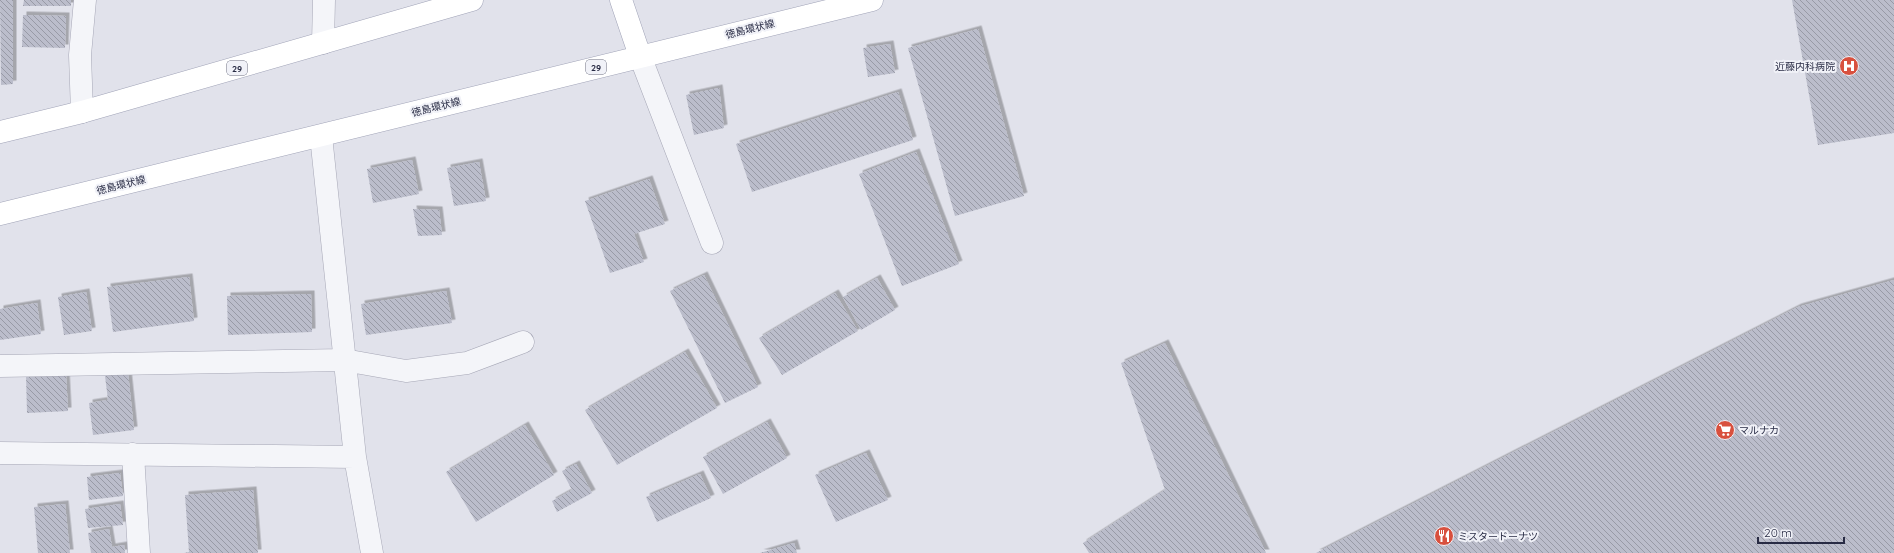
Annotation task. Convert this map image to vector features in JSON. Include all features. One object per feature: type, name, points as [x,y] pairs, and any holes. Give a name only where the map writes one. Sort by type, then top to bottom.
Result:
[{"type":"main road","name":"29","points":[[0,132],[82,112],[472,0]]},
{"type":"main road","points":[[621,0],[640,56]]},
{"type":"main road","name":"徳島環状線","points":[[0,214],[872,0]]},
{"type":"street","points":[[82,112],[80,55],[85,0]]},
{"type":"street","points":[[323,43],[324,0]]},
{"type":"street","points":[[640,56],[712,243]]},
{"type":"street","points":[[321,136],[355,457],[372,553]]},
{"type":"street","points":[[0,366],[344,360],[406,371],[467,363],[522,342]]},
{"type":"street","points":[[0,453],[355,457]]},
{"type":"street","points":[[133,454],[139,553]]},
{"type":"building","points":[[0,0],[13,0],[13,84],[1,85]]},
{"type":"building","points":[[24,0],[71,0],[71,6],[23,6]]},
{"type":"building","name":"近藤内科病院","points":[[1792,0],[1894,0],[1894,133],[1818,145]]},
{"type":"building","points":[[23,15],[66,16],[65,48],[22,47]]},
{"type":"building","points":[[978,29],[1024,196],[955,216],[908,48]]},
{"type":"building","points":[[890,44],[895,73],[868,77],[863,48]]},
{"type":"building","points":[[719,88],[724,128],[694,135],[686,95]]},
{"type":"building","points":[[898,92],[913,140],[752,192],[736,144]]},
{"type":"building","points":[[916,152],[959,264],[902,286],[859,174]]},
{"type":"building","points":[[412,160],[419,194],[373,203],[367,169]]},
{"type":"building","points":[[479,162],[486,201],[454,206],[447,168]]},
{"type":"building","points":[[649,179],[665,224],[634,234],[644,262],[610,273],[585,201]]},
{"type":"building","points":[[413,209],[439,210],[442,235],[418,236]]},
{"type":"building","points":[[704,275],[758,387],[725,403],[670,291]]},
{"type":"building","points":[[189,277],[194,321],[113,332],[107,287]]},
{"type":"building","points":[[877,278],[895,310],[861,330],[843,297]]},
{"type":"building","name":"マルナカ","points":[[1894,280],[1894,553],[1316,553],[1798,307]]},
{"type":"building","points":[[446,291],[452,323],[366,335],[361,304]]},
{"type":"building","points":[[86,292],[92,331],[64,335],[58,297]]},
{"type":"building","points":[[835,293],[858,331],[782,375],[759,338]]},
{"type":"building","points":[[311,294],[312,332],[228,335],[227,296]]},
{"type":"building","points":[[37,303],[41,334],[0,340],[0,309]]},
{"type":"building","points":[[1165,343],[1266,553],[1089,553],[1083,543],[1165,490],[1121,363]]},
{"type":"building","points":[[685,352],[717,408],[617,465],[585,410]]},
{"type":"building","points":[[128,373],[134,430],[93,435],[89,403],[108,400],[105,376]]},
{"type":"building","points":[[66,374],[68,411],[27,413],[26,375]]},
{"type":"building","points":[[767,422],[787,458],[723,494],[703,457]]},
{"type":"building","points":[[525,425],[554,475],[476,522],[446,472]]},
{"type":"building","points":[[866,453],[888,500],[836,522],[815,475]]},
{"type":"building","points":[[576,464],[592,493],[557,512],[552,501],[572,490],[562,471]]},
{"type":"building","points":[[120,473],[123,496],[89,500],[87,477]]},
{"type":"building","points":[[700,474],[711,498],[657,522],[646,497]]},
{"type":"building","points":[[253,490],[258,553],[184,553],[189,552],[185,495]]},
{"type":"building","points":[[65,504],[70,553],[38,553],[34,507]]},
{"type":"building","points":[[120,504],[123,525],[88,528],[85,509]]},
{"type":"building","points":[[109,529],[112,547],[124,545],[125,553],[91,553],[88,533]]},
{"type":"building","points":[[794,543],[797,553],[760,553]]},
{"type":"place","name":"近藤内科病院","points":[[1849,66]]},
{"type":"place","name":"マルナカ","points":[[1725,430]]},
{"type":"place","name":"ミスタードーナツ","points":[[1444,536]]}]
